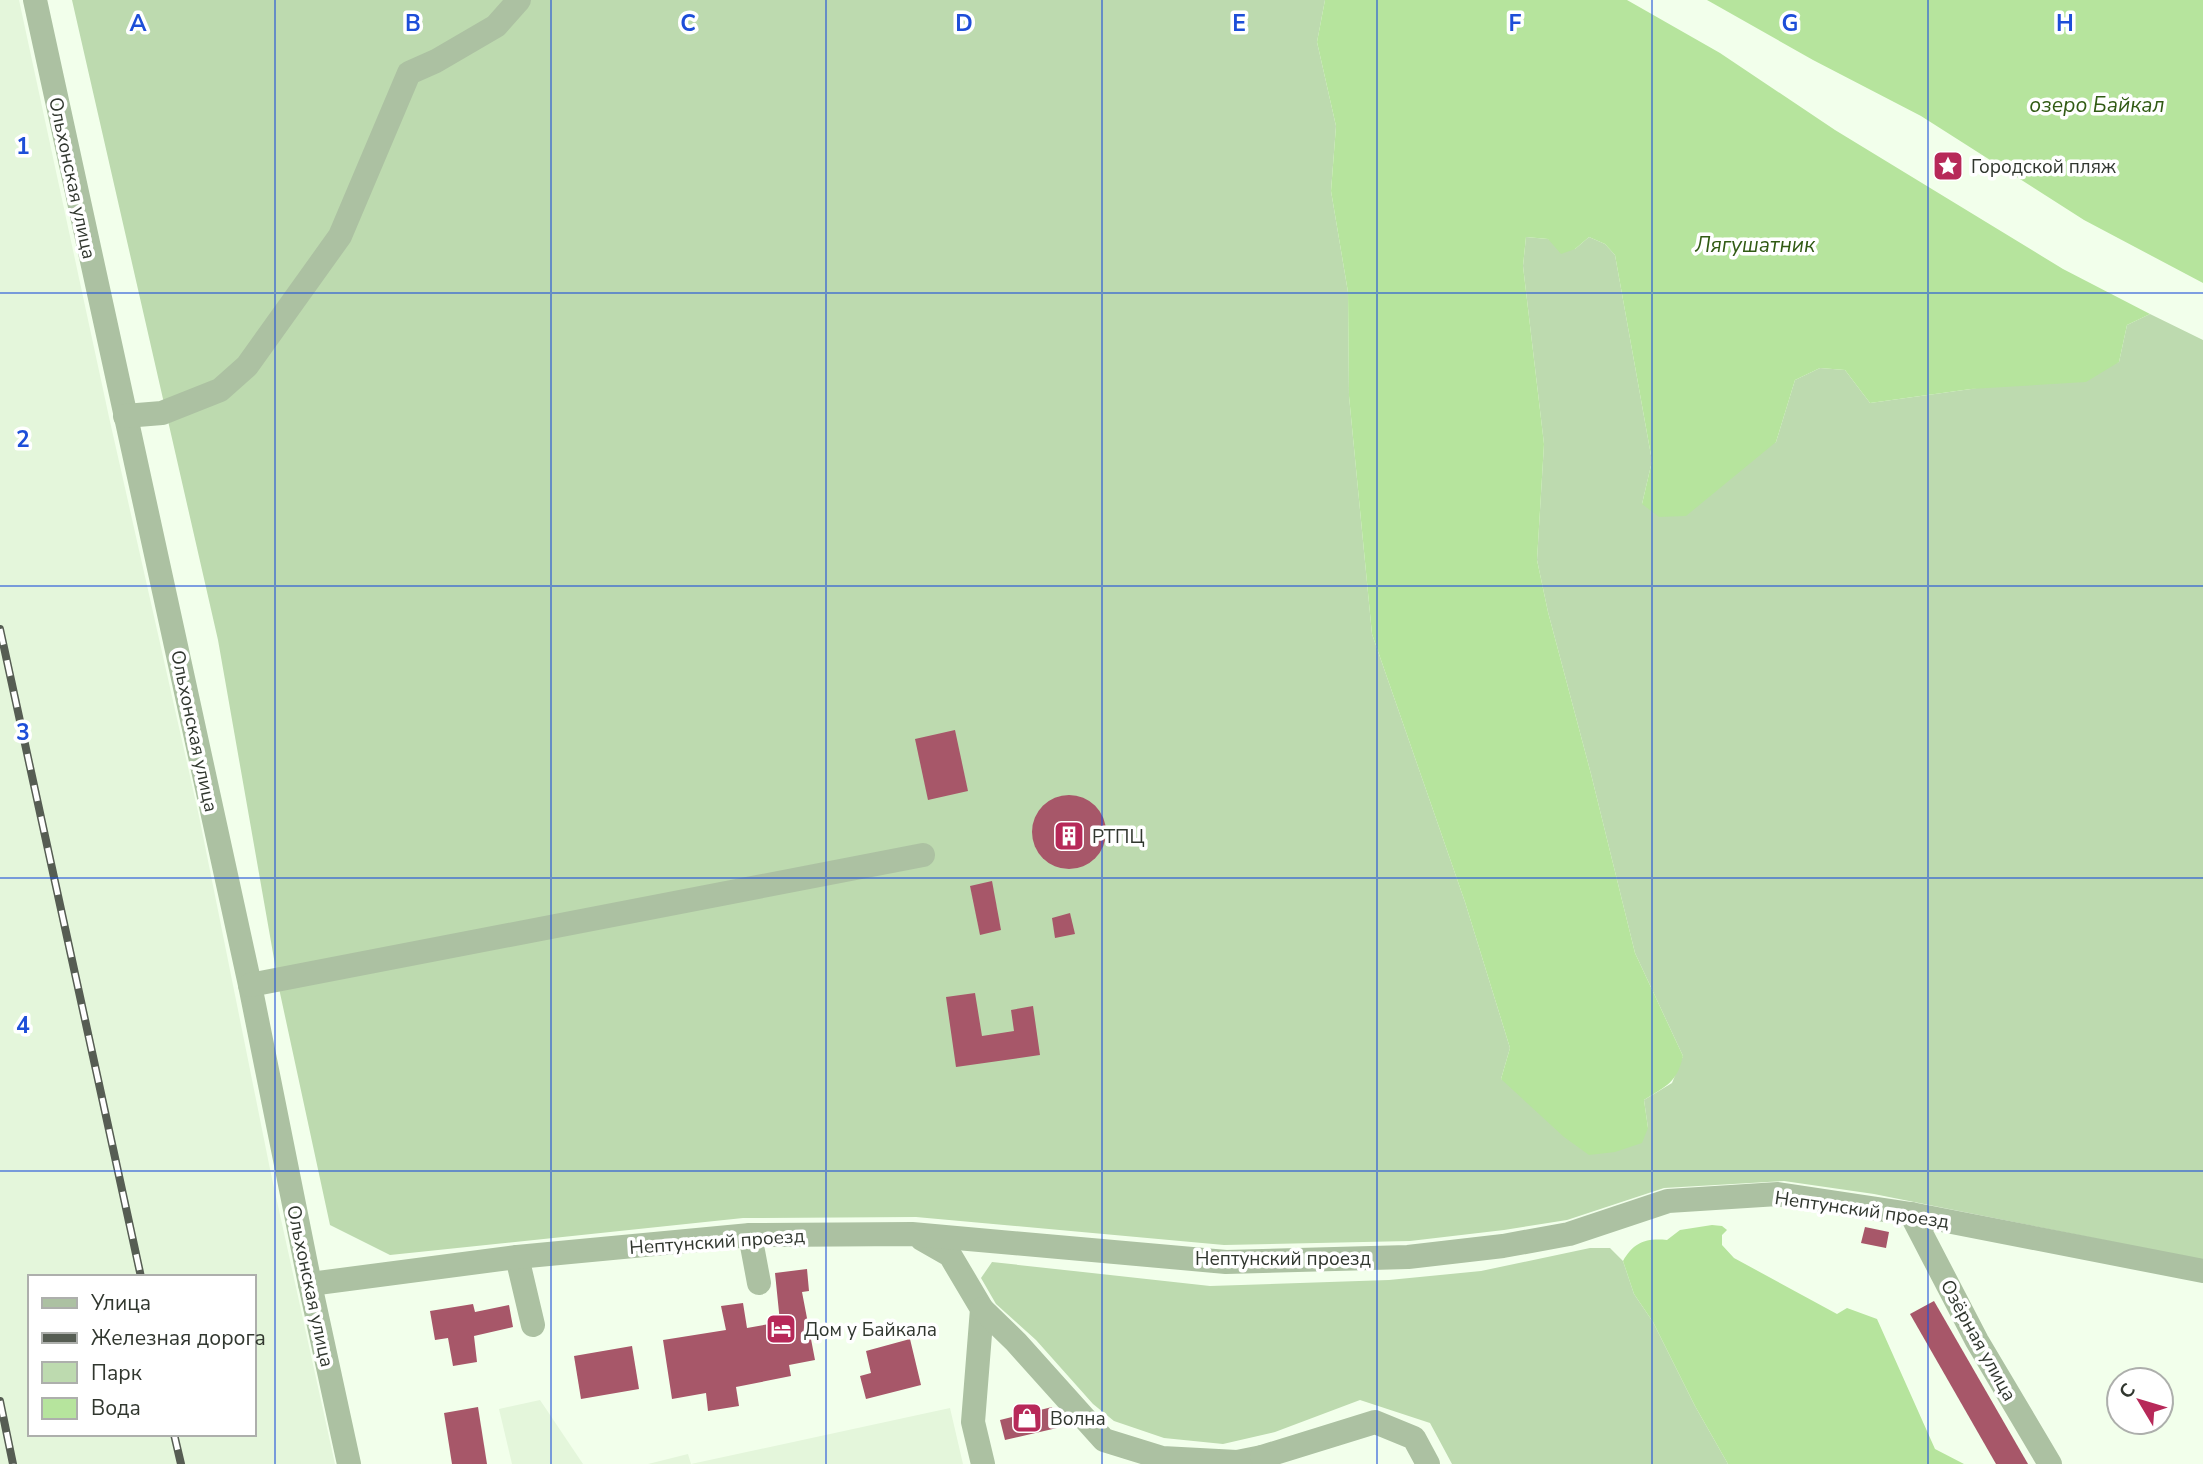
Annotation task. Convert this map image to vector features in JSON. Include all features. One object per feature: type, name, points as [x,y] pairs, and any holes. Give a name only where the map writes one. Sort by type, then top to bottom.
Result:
[{"type":"street","name":"Ольхонская улица","points":[[35,0],[250,985],[349,1464]]},
{"type":"street","points":[[125,416],[162,413],[220,390],[247,366],[340,236],[409,73],[436,61],[496,26],[519,0]]},
{"type":"street","points":[[250,985],[923,855]]},
{"type":"street","name":"Нептунский проезд","points":[[310,1284],[517,1258],[750,1235],[912,1234],[1226,1262],[1408,1256],[1503,1246],[1569,1234],[1668,1201],[1778,1194],[1912,1214],[2203,1271]]},
{"type":"street","name":"Озёрная улица","points":[[1912,1214],[1978,1341],[2050,1464]]},
{"type":"street","points":[[912,1234],[950,1255],[982,1309],[1016,1342],[1104,1440],[1162,1458],[1237,1462],[1263,1460],[1375,1422],[1414,1438],[1428,1464]]},
{"type":"street","points":[[750,1235],[759,1283]]},
{"type":"street","points":[[517,1258],[533,1325]]},
{"type":"street","points":[[982,1309],[973,1422],[983,1464]]},
{"type":"shaded area","points":[[0,0],[19,0],[199,816],[271,1174],[335,1464],[0,1464]]},
{"type":"shaded area","points":[[540,1400],[583,1464],[512,1464],[499,1409]]},
{"type":"shaded area","points":[[950,1408],[963,1464],[691,1464]]},
{"type":"shaded area","points":[[688,1454],[691,1464],[648,1464]]},
{"type":"green space","points":[[72,0],[1325,0],[1317,42],[1336,126],[1331,191],[1348,292],[1349,396],[1372,634],[1465,902],[1510,1048],[1501,1079],[1648,1128],[1644,1100],[1672,1083],[1683,1056],[1635,953],[1537,560],[1544,444],[1523,266],[1526,237],[1548,239],[1575,249],[1589,237],[1605,244],[1615,255],[1652,461],[1642,504],[1776,442],[1795,380],[1820,368],[1845,370],[1870,403],[1971,389],[2119,362],[2127,325],[2150,314],[2203,340],[2203,1260],[1874,1194],[1784,1181],[1664,1188],[1567,1220],[1410,1241],[1224,1245],[916,1217],[743,1218],[390,1255],[330,1225],[280,993],[218,640]]},
{"type":"green space","points":[[1590,1248],[1610,1248],[1623,1261],[1634,1294],[1653,1322],[1728,1464],[1452,1464],[1430,1423],[1360,1400],[1275,1432],[1223,1444],[1164,1438],[1114,1421],[1093,1404],[1036,1340],[996,1304],[981,1278],[992,1262],[1210,1286],[1389,1280],[1481,1271]]},
{"type":"water","name":"Лягушатник","points":[[1325,0],[1627,0],[1720,53],[1835,130],[2063,269],[2150,314],[2127,325],[2119,362],[2086,382],[1971,389],[1870,403],[1845,370],[1820,368],[1795,380],[1776,442],[1686,516],[1659,517],[1642,504],[1652,461],[1615,255],[1605,244],[1589,237],[1575,249],[1561,254],[1548,239],[1526,237],[1523,266],[1544,444],[1537,560],[1635,953],[1683,1056],[1674,1078],[1644,1100],[1648,1128],[1642,1143],[1615,1152],[1589,1155],[1564,1137],[1501,1079],[1510,1048],[1465,902],[1372,634],[1349,396],[1348,292],[1331,191],[1336,126],[1317,42]]},
{"type":"water","name":"озеро Байкал","points":[[1707,0],[2203,0],[2203,283],[2084,220],[1921,116],[1813,60]]},
{"type":"water","points":[[1722,1226],[1727,1230],[1722,1235],[1722,1245],[1734,1258],[1837,1314],[1847,1308],[1877,1319],[1935,1449],[1964,1464],[1728,1464],[1653,1322],[1634,1294],[1623,1261],[1636,1245],[1653,1240],[1667,1240],[1680,1230]]},
{"type":"building","points":[[955,730],[968,791],[928,800],[915,739]]},
{"type":"building","name":"РТПЦ","points":[[1069,795],[1090,801],[1100,811],[1106,832],[1100,853],[1090,863],[1069,869],[1048,863],[1038,853],[1032,832],[1038,811],[1048,801]]},
{"type":"building","points":[[992,881],[1001,930],[980,935],[970,886]]},
{"type":"building","points":[[1070,913],[1075,934],[1055,938],[1052,918]]},
{"type":"building","points":[[975,993],[982,1036],[1014,1031],[1011,1010],[1033,1006],[1040,1055],[956,1067],[946,997]]},
{"type":"building","points":[[1865,1227],[1889,1232],[1886,1248],[1861,1243]]},
{"type":"building","points":[[807,1269],[809,1291],[802,1292],[815,1360],[789,1365],[791,1376],[736,1387],[739,1406],[708,1411],[706,1393],[672,1399],[663,1340],[726,1330],[721,1306],[743,1303],[747,1328],[780,1322],[775,1273]]},
{"type":"building","points":[[1934,1301],[2028,1464],[1996,1464],[1910,1314]]},
{"type":"building","points":[[473,1304],[475,1312],[509,1305],[513,1327],[474,1336],[477,1362],[453,1366],[448,1338],[435,1340],[430,1311]]},
{"type":"building","points":[[910,1339],[921,1385],[866,1399],[860,1376],[871,1373],[866,1351]]},
{"type":"building","points":[[632,1346],[639,1389],[581,1399],[574,1356]]},
{"type":"building","points":[[478,1407],[487,1464],[452,1464],[444,1413]]},
{"type":"building","points":[[1052,1407],[1057,1428],[1005,1440],[1000,1420]]},
{"type":"railway","points":[[0,629],[141,1275]]},
{"type":"railway","points":[[0,1401],[13,1464]]},
{"type":"railway","points":[[174,1436],[181,1464]]},
{"type":"place","name":"Городской пляж","points":[[1948,166]]},
{"type":"place","name":"РТПЦ","points":[[1069,836]]},
{"type":"place","name":"Дом у Байкала","points":[[781,1329]]},
{"type":"place","name":"Волна","points":[[1027,1418]]}]
